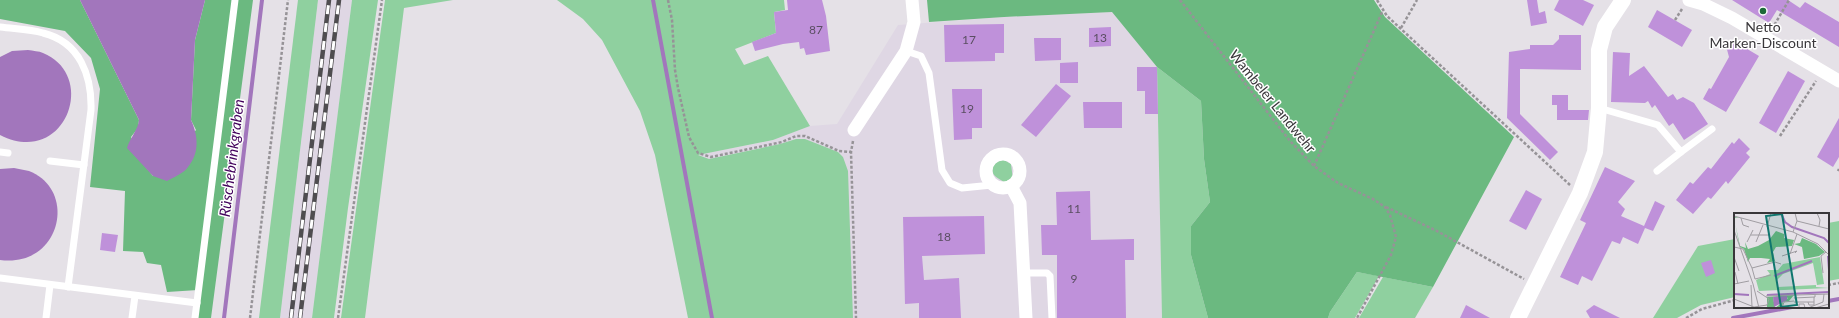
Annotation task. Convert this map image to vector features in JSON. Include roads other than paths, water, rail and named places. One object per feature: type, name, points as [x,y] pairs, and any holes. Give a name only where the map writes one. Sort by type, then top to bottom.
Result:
[{"type":"street","points":[[854,130],[906,51],[914,22],[912,0]]},
{"type":"street","points":[[1518,318],[1580,193],[1595,152],[1599,108],[1599,50],[1602,34],[1623,0]]},
{"type":"street","points":[[1686,3],[1703,4],[1732,18],[1839,81]]},
{"type":"street","points":[[998,155],[1011,157],[1019,165],[1019,177],[1008,188],[1000,188],[992,185],[986,174],[989,163],[998,155]]},
{"type":"street","points":[[1011,186],[1020,203],[1026,318]]},
{"type":"lane","points":[[195,318],[235,0]]},
{"type":"lane","points":[[0,28],[43,33],[59,40],[72,50],[82,63],[88,78],[91,93],[91,110],[68,287]]},
{"type":"lane","points":[[906,51],[922,56],[929,73],[942,170],[950,183],[962,188],[992,185]]},
{"type":"lane","points":[[1599,108],[1658,125],[1681,152]]},
{"type":"lane","points":[[1657,171],[1712,129]]},
{"type":"lane","points":[[50,161],[84,165]]},
{"type":"lane","points":[[1024,273],[1047,273],[1050,276],[1052,318]]},
{"type":"lane","points":[[0,278],[197,303]]},
{"type":"lane","points":[[46,318],[50,285]]},
{"type":"lane","points":[[132,318],[135,296]]},
{"type":"waterway","name":"Rüschebrinkgraben","points":[[224,318],[262,0]]},
{"type":"waterway","points":[[653,0],[712,318]]},
{"type":"waterway","points":[[1829,301],[1839,299]]},
{"type":"waterway","points":[[1733,318],[1787,308]]},
{"type":"railway","points":[[291,318],[329,0]]},
{"type":"railway","points":[[300,318],[339,0]]},
{"type":"place","name":"Netto Marken-Discount","points":[[1763,11]]}]
